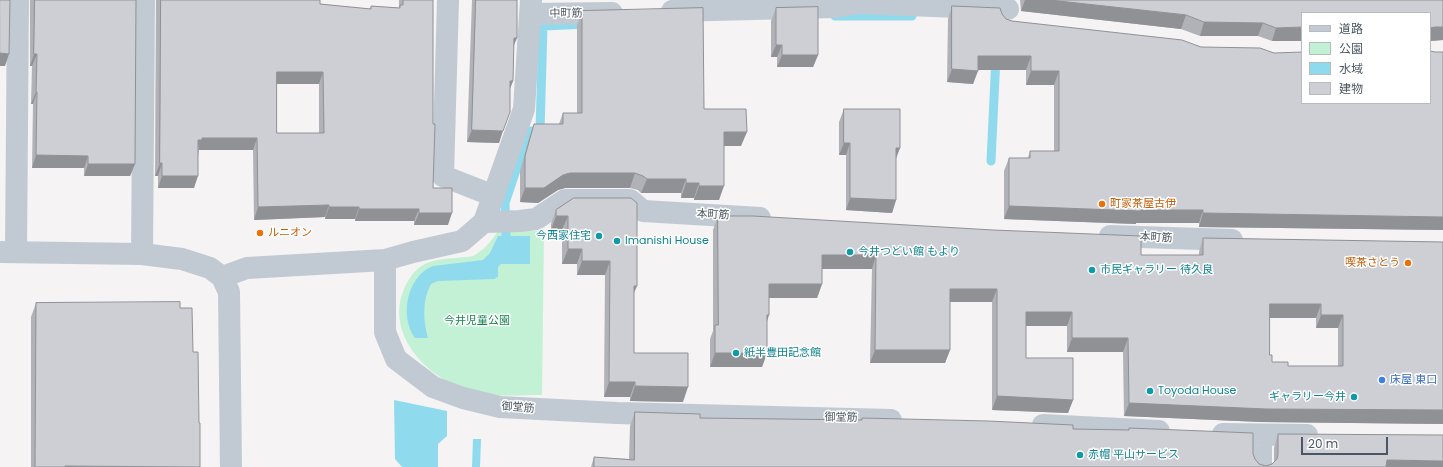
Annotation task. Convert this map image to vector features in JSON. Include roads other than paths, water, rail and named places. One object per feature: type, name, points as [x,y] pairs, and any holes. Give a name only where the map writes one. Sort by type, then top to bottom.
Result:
[{"type":"street","points":[[18,0],[8,252],[142,254],[182,259],[210,268],[222,276],[229,292],[231,467]]},
{"type":"street","points":[[142,254],[144,0]]},
{"type":"street","points":[[448,0],[443,176],[494,196]]},
{"type":"street","points":[[652,12],[835,7],[858,3],[1012,14]]},
{"type":"street","points":[[222,276],[247,268],[385,260],[462,241],[490,222],[494,196],[524,109],[531,7]]},
{"type":"street","name":"中町筋","points":[[531,7],[631,12]]},
{"type":"street","name":"本町筋","points":[[490,222],[536,219],[565,200],[630,200],[643,211],[777,219]]},
{"type":"street","name":"本町筋","points":[[1088,235],[1255,240]]},
{"type":"street","name":"御堂筋","points":[[385,260],[385,332],[396,359],[434,387],[464,398],[500,407],[628,413],[913,420]]},
{"type":"street","points":[[1022,424],[1176,432]]},
{"type":"street","points":[[1200,433],[1325,435]]},
{"type":"street","points":[[1261,435],[1261,467]]},
{"type":"water","points":[[498,236],[530,236],[530,264],[501,264],[498,267],[498,277],[494,279],[438,281],[431,284],[426,297],[424,310],[428,338],[415,338],[407,319],[407,308],[408,298],[417,278],[424,271],[433,266],[483,260],[490,253]]},
{"type":"water","points":[[394,400],[447,411],[447,436],[438,444],[438,467],[402,467],[395,459]]},
{"type":"water","points":[[473,439],[481,439],[480,467],[472,467]]},
{"type":"waterway","points":[[835,16],[912,16]]},
{"type":"waterway","points":[[506,236],[505,203],[529,131],[540,131],[543,26],[589,24]]},
{"type":"waterway","points":[[991,161],[996,57]]},
{"type":"place","name":"町家茶屋古伊","points":[[1102,204]]},
{"type":"place","name":"ルニオン","points":[[260,233]]},
{"type":"place","name":"今西家住宅","points":[[599,236]]},
{"type":"place","name":"Imanishi House","points":[[617,241]]},
{"type":"place","name":"今井つどい館 もより","points":[[850,252]]},
{"type":"place","name":"喫茶さとう","points":[[1408,263]]},
{"type":"place","name":"市民ギャラリー 待久良","points":[[1092,270]]},
{"type":"place","name":"紙半豊田記念館","points":[[736,353]]},
{"type":"place","name":"床屋 東口","points":[[1382,380]]},
{"type":"place","name":"Toyoda House","points":[[1150,391]]},
{"type":"place","name":"ギャラリー今井","points":[[1354,397]]},
{"type":"place","name":"赤帽 平山サービス","points":[[1080,455]]},
{"type":"park label","name":"今井児童公園","points":[[477,321]]}]
